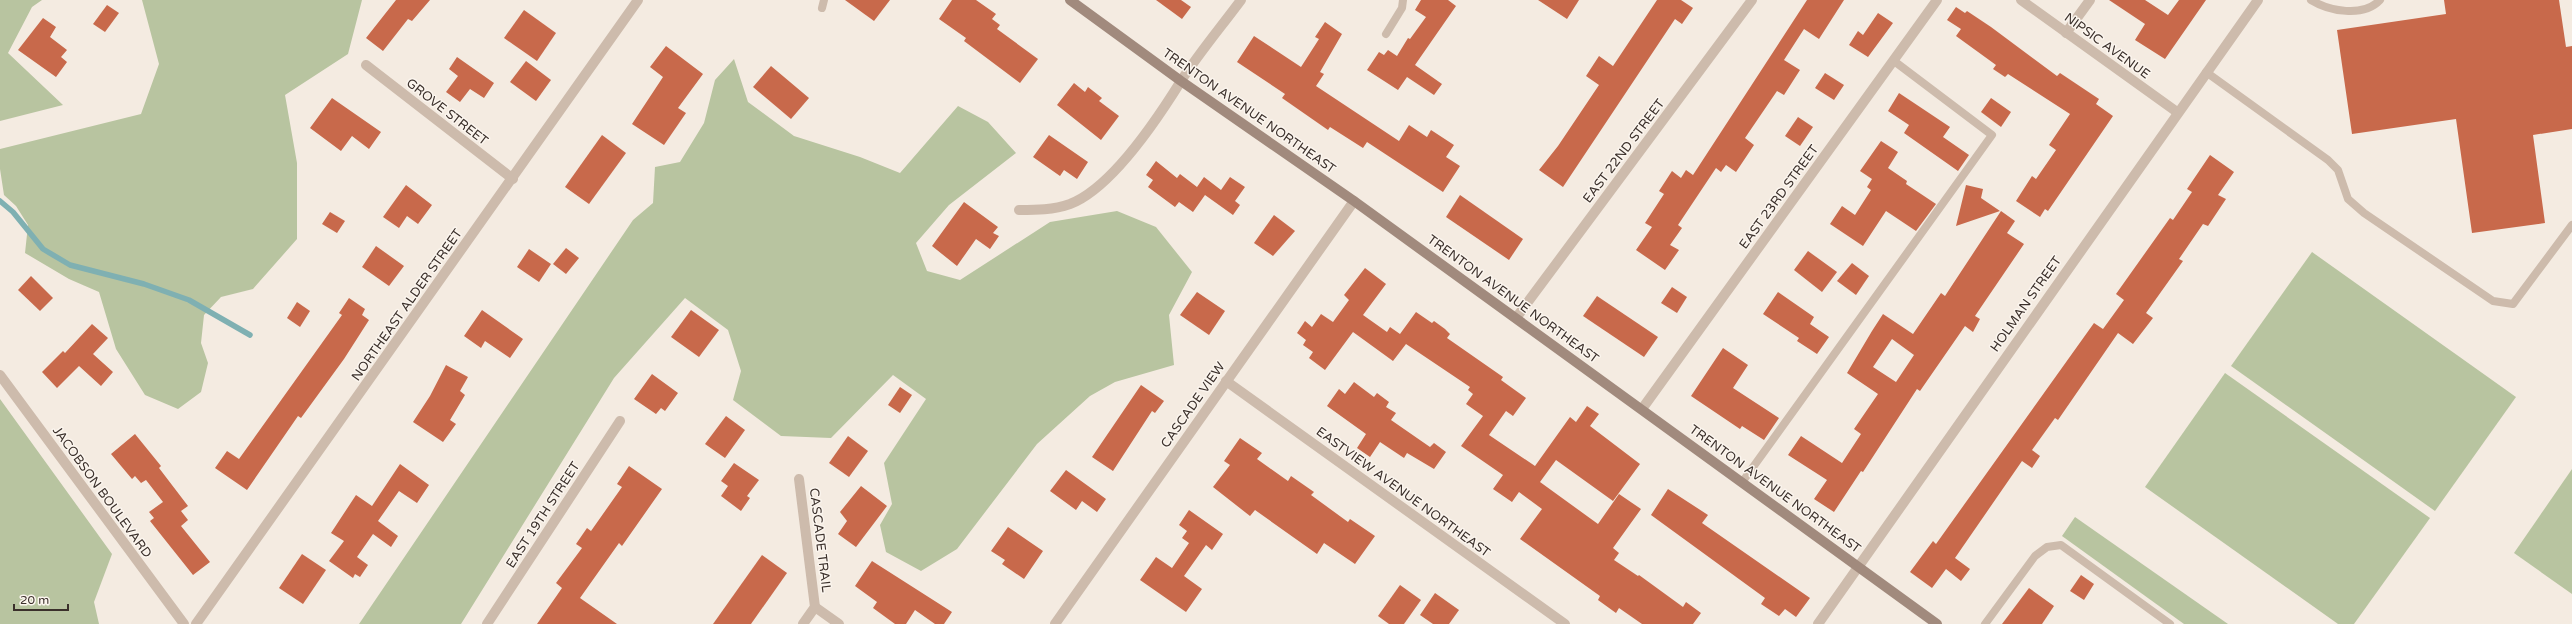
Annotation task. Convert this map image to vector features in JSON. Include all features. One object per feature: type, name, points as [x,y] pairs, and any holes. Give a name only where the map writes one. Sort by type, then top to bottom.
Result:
[{"type":"main road","name":"TRENTON AVENUE NORTHEAST","points":[[1071,0],[1181,81],[1354,201],[1743,481],[1937,624]]},
{"type":"street","name":"NORTHEAST ALDER STREET","points":[[196,624],[513,179],[638,0]]},
{"type":"street","points":[[1019,210],[1036,210],[1070,204],[1098,186],[1119,166],[1142,137],[1241,0]]},
{"type":"street","name":"EAST 22ND STREET","points":[[1516,318],[1752,0]]},
{"type":"street","name":"EAST 23RD STREET","points":[[1642,409],[1937,0]]},
{"type":"street","name":"NIPSIC AVENUE","points":[[2021,0],[2177,112]]},
{"type":"street","points":[[2066,33],[2090,0]]},
{"type":"street","name":"HOLMAN STREET","points":[[1818,624],[2177,112],[2258,0]]},
{"type":"street","name":"GROVE STREET","points":[[366,65],[513,179]]},
{"type":"street","name":"CASCADE VIEW","points":[[1055,624],[1354,201]]},
{"type":"street","name":"JACOBSON BOULEVARD","points":[[0,375],[184,624]]},
{"type":"street","name":"EASTVIEW AVENUE NORTHEAST","points":[[1226,381],[1565,624]]},
{"type":"street","name":"EAST 19TH STREET","points":[[487,624],[620,421]]},
{"type":"street","name":"CASCADE TRAIL","points":[[799,479],[815,607],[803,624]]},
{"type":"street","points":[[815,607],[839,624]]},
{"type":"lane","points":[[1386,34],[1402,8],[1403,0]]},
{"type":"lane","points":[[2311,0],[2328,9],[2339,11],[2360,10],[2376,4],[2380,0]]},
{"type":"lane","points":[[1743,481],[1992,135],[1894,61]]},
{"type":"lane","points":[[2206,72],[2328,160],[2338,170],[2348,199],[2364,212],[2494,301],[2512,304],[2572,225]]},
{"type":"lane","points":[[1986,624],[2035,556],[2047,547],[2061,545],[2170,624]]},
{"type":"green space","points":[[0,0],[42,0],[32,7],[8,53],[63,105],[0,121]]},
{"type":"green space","points":[[142,0],[362,0],[348,54],[285,95],[297,163],[297,239],[253,289],[221,297],[204,315],[201,343],[208,363],[201,392],[178,409],[145,395],[116,349],[99,292],[69,279],[25,253],[28,225],[16,206],[4,195],[0,169],[0,149],[141,114],[159,64]]},
{"type":"green space","points":[[734,59],[748,102],[794,136],[860,157],[900,173],[958,106],[988,122],[1016,153],[949,205],[916,243],[927,271],[960,280],[1050,222],[1117,211],[1156,227],[1192,272],[1169,315],[1174,365],[1115,382],[1090,396],[1037,444],[957,549],[921,571],[886,552],[880,525],[892,504],[884,463],[926,399],[893,375],[831,438],[781,436],[733,400],[741,371],[728,330],[685,298],[614,378],[461,624],[359,624],[633,220],[653,203],[655,167],[680,162],[704,123],[715,80]]},
{"type":"green space","points":[[2312,252],[2516,397],[2435,511],[2231,366]]},
{"type":"green space","points":[[2225,373],[2430,518],[2354,624],[2338,624],[2145,487]]},
{"type":"green space","points":[[0,399],[112,554],[94,602],[99,624],[0,624]]},
{"type":"green space","points":[[2572,469],[2572,594],[2514,553]]},
{"type":"green space","points":[[2075,517],[2228,624],[2184,624],[2062,536]]},
{"type":"building","points":[[396,0],[430,0],[412,21],[408,19],[383,51],[366,38]]},
{"type":"building","points":[[845,0],[890,0],[874,21]]},
{"type":"building","points":[[952,0],[976,0],[996,14],[992,19],[1000,25],[997,29],[1038,59],[1020,83],[964,41],[966,38],[939,19]]},
{"type":"building","points":[[1156,0],[1181,0],[1191,7],[1182,19]]},
{"type":"building","points":[[1421,0],[1448,0],[1456,6],[1415,65],[1442,84],[1434,95],[1407,77],[1398,90],[1367,70],[1379,52],[1384,55],[1388,50],[1397,56],[1408,38],[1410,39],[1426,17],[1415,10]]},
{"type":"building","points":[[1538,0],[1579,0],[1567,19]]},
{"type":"building","points":[[1657,0],[1681,0],[1693,8],[1682,24],[1675,19],[1563,187],[1539,170],[1558,146],[1599,85],[1586,76],[1599,56],[1613,66]]},
{"type":"building","points":[[1807,0],[1844,0],[1819,39],[1804,29],[1784,60],[1800,70],[1784,95],[1777,91],[1745,138],[1754,145],[1736,172],[1726,165],[1721,172],[1716,168],[1678,225],[1682,228],[1670,245],[1679,250],[1665,270],[1636,250],[1652,227],[1645,223],[1664,194],[1659,191],[1672,171],[1681,178],[1686,170],[1693,175]]},
{"type":"building","points":[[2109,0],[2145,0],[2168,15],[2179,0],[2206,0],[2165,59],[2135,40],[2145,24]]},
{"type":"building","points":[[2444,0],[2559,0],[2566,47],[2572,46],[2572,129],[2533,135],[2545,223],[2472,233],[2456,119],[2352,134],[2337,30],[2446,14]]},
{"type":"building","points":[[107,5],[119,13],[105,32],[93,24]]},
{"type":"building","points":[[1956,7],[1965,13],[1967,11],[1991,27],[2057,76],[2060,73],[2099,99],[2096,104],[2113,116],[2048,211],[2045,209],[2040,217],[2016,201],[2032,176],[2036,179],[2056,150],[2049,145],[2070,114],[2008,74],[2005,77],[1993,69],[1996,65],[1956,36],[1961,29],[1947,20]]},
{"type":"building","points":[[524,10],[556,33],[537,61],[504,38]]},
{"type":"building","points":[[1878,13],[1893,23],[1868,57],[1849,45],[1858,31],[1863,35]]},
{"type":"building","points":[[43,18],[56,27],[50,37],[67,50],[61,57],[67,62],[56,77],[18,50]]},
{"type":"building","points":[[1325,22],[1342,34],[1320,72],[1324,74],[1316,86],[1399,141],[1409,125],[1427,137],[1431,130],[1454,145],[1446,157],[1460,166],[1443,192],[1367,142],[1363,148],[1330,127],[1328,130],[1282,98],[1285,94],[1237,62],[1254,36],[1301,67],[1319,39],[1315,37]]},
{"type":"building","points":[[666,46],[703,74],[678,108],[686,113],[664,145],[632,124],[663,77],[650,67]]},
{"type":"building","points":[[457,57],[494,83],[484,98],[470,89],[460,102],[446,92],[458,76],[449,69]]},
{"type":"building","points":[[526,61],[551,80],[536,101],[510,82]]},
{"type":"building","points":[[771,66],[809,98],[791,119],[753,87]]},
{"type":"building","points":[[1825,73],[1844,85],[1834,100],[1815,88]]},
{"type":"building","points":[[1074,83],[1085,92],[1088,87],[1102,98],[1099,101],[1119,116],[1101,140],[1057,105]]},
{"type":"building","points":[[1899,93],[1950,127],[1943,137],[1969,155],[1958,171],[1904,133],[1909,125],[1888,111]]},
{"type":"building","points":[[332,98],[381,132],[369,149],[352,136],[341,151],[310,128]]},
{"type":"building","points":[[1991,98],[2011,112],[2001,127],[1981,112]]},
{"type":"building","points":[[1798,117],[1813,127],[1800,146],[1785,136]]},
{"type":"building","points":[[602,135],[626,153],[589,204],[565,187]]},
{"type":"building","points":[[1049,135],[1088,162],[1077,179],[1064,170],[1060,176],[1033,157]]},
{"type":"building","points":[[1881,141],[1898,152],[1888,168],[1907,181],[1906,184],[1936,204],[1916,231],[1886,211],[1863,246],[1830,224],[1842,206],[1855,215],[1871,190],[1867,187],[1872,179],[1860,171]]},
{"type":"building","points":[[2210,155],[2234,172],[2218,195],[2226,199],[2208,226],[2203,224],[2179,259],[2183,261],[2146,313],[2153,318],[2133,344],[2118,333],[2058,420],[2055,418],[2032,450],[2040,456],[2032,468],[2022,461],[1955,558],[1970,569],[1961,581],[1946,569],[1932,588],[1910,572],[1933,541],[1936,544],[2094,323],[2103,329],[2124,300],[2116,294],[2170,218],[2173,220],[2192,192],[2187,189]]},
{"type":"building","points":[[1156,161],[1177,178],[1180,174],[1197,187],[1204,177],[1221,190],[1230,177],[1245,187],[1235,201],[1240,205],[1233,215],[1205,195],[1193,212],[1179,202],[1175,207],[1148,187],[1153,180],[1146,175]]},
{"type":"building","points":[[406,185],[432,205],[418,224],[407,216],[399,228],[383,217]]},
{"type":"building","points":[[1966,185],[1983,189],[1981,198],[2000,211],[1956,226]]},
{"type":"building","points":[[1460,195],[1523,239],[1509,260],[1446,217]]},
{"type":"building","points":[[964,202],[998,227],[993,233],[999,236],[990,249],[976,239],[957,266],[932,246]]},
{"type":"building","points":[[2001,211],[2015,221],[2007,233],[2024,244],[1975,316],[1980,319],[1973,332],[1965,326],[1920,391],[1917,389],[1863,472],[1861,471],[1834,512],[1814,499],[1827,480],[1788,455],[1801,436],[1842,463],[1861,434],[1854,429],[1878,394],[1847,373],[1872,331],[1883,314],[1913,334],[1941,293],[1945,296]],"holes":[[[1892,339],[1914,355],[1896,382],[1873,367]]]},
{"type":"building","points":[[330,212],[345,221],[337,233],[322,224]]},
{"type":"building","points":[[1274,215],[1295,231],[1273,256],[1254,243]]},
{"type":"building","points":[[376,246],[404,266],[389,286],[362,267]]},
{"type":"building","points":[[566,248],[579,258],[566,274],[553,264]]},
{"type":"building","points":[[529,249],[551,264],[539,282],[517,267]]},
{"type":"building","points":[[1808,251],[1837,272],[1822,292],[1794,270]]},
{"type":"building","points":[[1852,263],[1869,276],[1856,295],[1837,281]]},
{"type":"building","points":[[1365,268],[1386,284],[1363,315],[1387,332],[1390,327],[1400,334],[1416,312],[1432,323],[1434,321],[1450,334],[1447,338],[1503,377],[1501,380],[1526,398],[1513,416],[1506,411],[1489,435],[1535,466],[1570,417],[1576,422],[1587,406],[1599,414],[1590,426],[1640,464],[1613,501],[1556,460],[1540,482],[1598,524],[1619,494],[1641,509],[1613,548],[1619,553],[1614,560],[1638,576],[1639,575],[1683,607],[1686,602],[1701,613],[1693,624],[1642,624],[1619,608],[1616,613],[1598,600],[1600,596],[1520,539],[1542,509],[1519,492],[1512,502],[1493,489],[1503,475],[1461,446],[1483,416],[1466,404],[1473,394],[1468,390],[1470,387],[1406,344],[1393,361],[1353,332],[1325,370],[1309,358],[1313,352],[1303,345],[1306,340],[1297,333],[1305,321],[1312,327],[1321,314],[1333,322],[1349,300],[1344,295]]},
{"type":"building","points":[[31,276],[53,298],[40,311],[18,290]]},
{"type":"building","points":[[1672,287],[1687,297],[1677,313],[1661,303]]},
{"type":"building","points":[[1197,292],[1225,311],[1209,335],[1180,315]]},
{"type":"building","points":[[1778,292],[1814,317],[1810,324],[1829,337],[1817,354],[1797,341],[1799,338],[1763,314]]},
{"type":"building","points":[[1597,296],[1658,337],[1644,357],[1583,316]]},
{"type":"building","points":[[349,298],[365,309],[362,315],[369,320],[344,359],[301,418],[298,416],[247,490],[215,468],[227,451],[239,459],[342,315],[339,313]]},
{"type":"building","points":[[297,302],[310,311],[300,327],[287,318]]},
{"type":"building","points":[[482,310],[523,339],[510,358],[485,341],[481,348],[464,336]]},
{"type":"building","points":[[691,310],[719,330],[699,357],[671,337]]},
{"type":"building","points":[[92,324],[108,338],[93,354],[113,372],[101,386],[79,366],[57,388],[42,372],[63,351],[65,353]]},
{"type":"building","points":[[1723,348],[1748,365],[1733,388],[1779,418],[1764,440],[1742,426],[1740,429],[1691,396]]},
{"type":"building","points":[[446,365],[468,377],[460,391],[465,395],[450,420],[456,424],[443,442],[413,422],[430,396]]},
{"type":"building","points":[[652,374],[678,393],[665,411],[661,408],[656,414],[634,399]]},
{"type":"building","points":[[1354,382],[1374,397],[1377,393],[1389,402],[1386,407],[1396,413],[1391,420],[1430,447],[1434,443],[1446,452],[1434,469],[1407,453],[1404,458],[1380,442],[1370,457],[1357,448],[1366,434],[1327,406],[1339,389],[1345,394]]},
{"type":"building","points":[[1141,385],[1164,401],[1155,413],[1152,411],[1113,471],[1092,457]]},
{"type":"building","points":[[900,387],[912,395],[900,413],[888,405]]},
{"type":"building","points":[[726,416],[745,430],[725,458],[705,444]]},
{"type":"building","points":[[135,434],[161,466],[159,468],[188,506],[181,511],[188,520],[181,526],[210,562],[193,575],[150,521],[154,518],[149,512],[163,502],[146,480],[141,483],[135,476],[132,479],[111,454]]},
{"type":"building","points":[[848,436],[868,451],[849,477],[829,463]]},
{"type":"building","points":[[1240,438],[1262,453],[1257,459],[1288,481],[1291,476],[1314,492],[1311,495],[1348,522],[1350,519],[1375,536],[1355,564],[1324,543],[1317,554],[1255,510],[1250,516],[1213,487],[1230,465],[1224,461]]},
{"type":"building","points":[[734,463],[759,480],[747,496],[750,498],[741,511],[721,496],[728,486],[721,481]]},
{"type":"building","points":[[400,464],[429,485],[417,503],[399,491],[378,521],[398,536],[391,547],[373,534],[357,557],[368,565],[360,577],[355,574],[353,578],[329,561],[344,541],[331,533],[356,495],[372,506]]},
{"type":"building","points":[[629,466],[662,489],[622,546],[619,543],[580,598],[617,624],[537,624],[562,588],[556,583],[582,548],[576,544],[587,528],[591,531],[622,487],[617,484]]},
{"type":"building","points":[[1066,470],[1106,499],[1097,512],[1082,501],[1076,510],[1050,491]]},
{"type":"building","points":[[861,486],[887,506],[856,547],[838,534],[847,521],[840,512]]},
{"type":"building","points":[[1668,489],[1708,515],[1702,523],[1810,598],[1796,617],[1785,609],[1779,616],[1761,604],[1765,598],[1651,515]]},
{"type":"building","points":[[1189,510],[1223,534],[1212,550],[1206,545],[1184,576],[1202,589],[1186,612],[1140,580],[1156,557],[1172,568],[1189,543],[1182,538],[1187,531],[1179,525]]},
{"type":"building","points":[[1008,527],[1043,551],[1024,579],[1002,564],[1005,560],[991,551]]},
{"type":"building","points":[[302,554],[326,570],[303,604],[279,588]]},
{"type":"building","points":[[762,555],[787,573],[751,624],[713,624]]},
{"type":"building","points":[[872,561],[952,612],[944,624],[935,624],[915,610],[906,624],[895,624],[873,608],[877,602],[855,586]]},
{"type":"building","points":[[2081,575],[2094,584],[2084,600],[2070,591]]},
{"type":"building","points":[[1400,585],[1421,600],[1404,624],[1389,624],[1378,616]]},
{"type":"building","points":[[2029,588],[2054,606],[2042,624],[2002,624]]},
{"type":"building","points":[[1435,593],[1459,610],[1449,624],[1433,624],[1420,615]]},
{"type":"waterway","points":[[0,201],[13,212],[43,249],[70,265],[144,284],[189,300],[250,335]]}]
